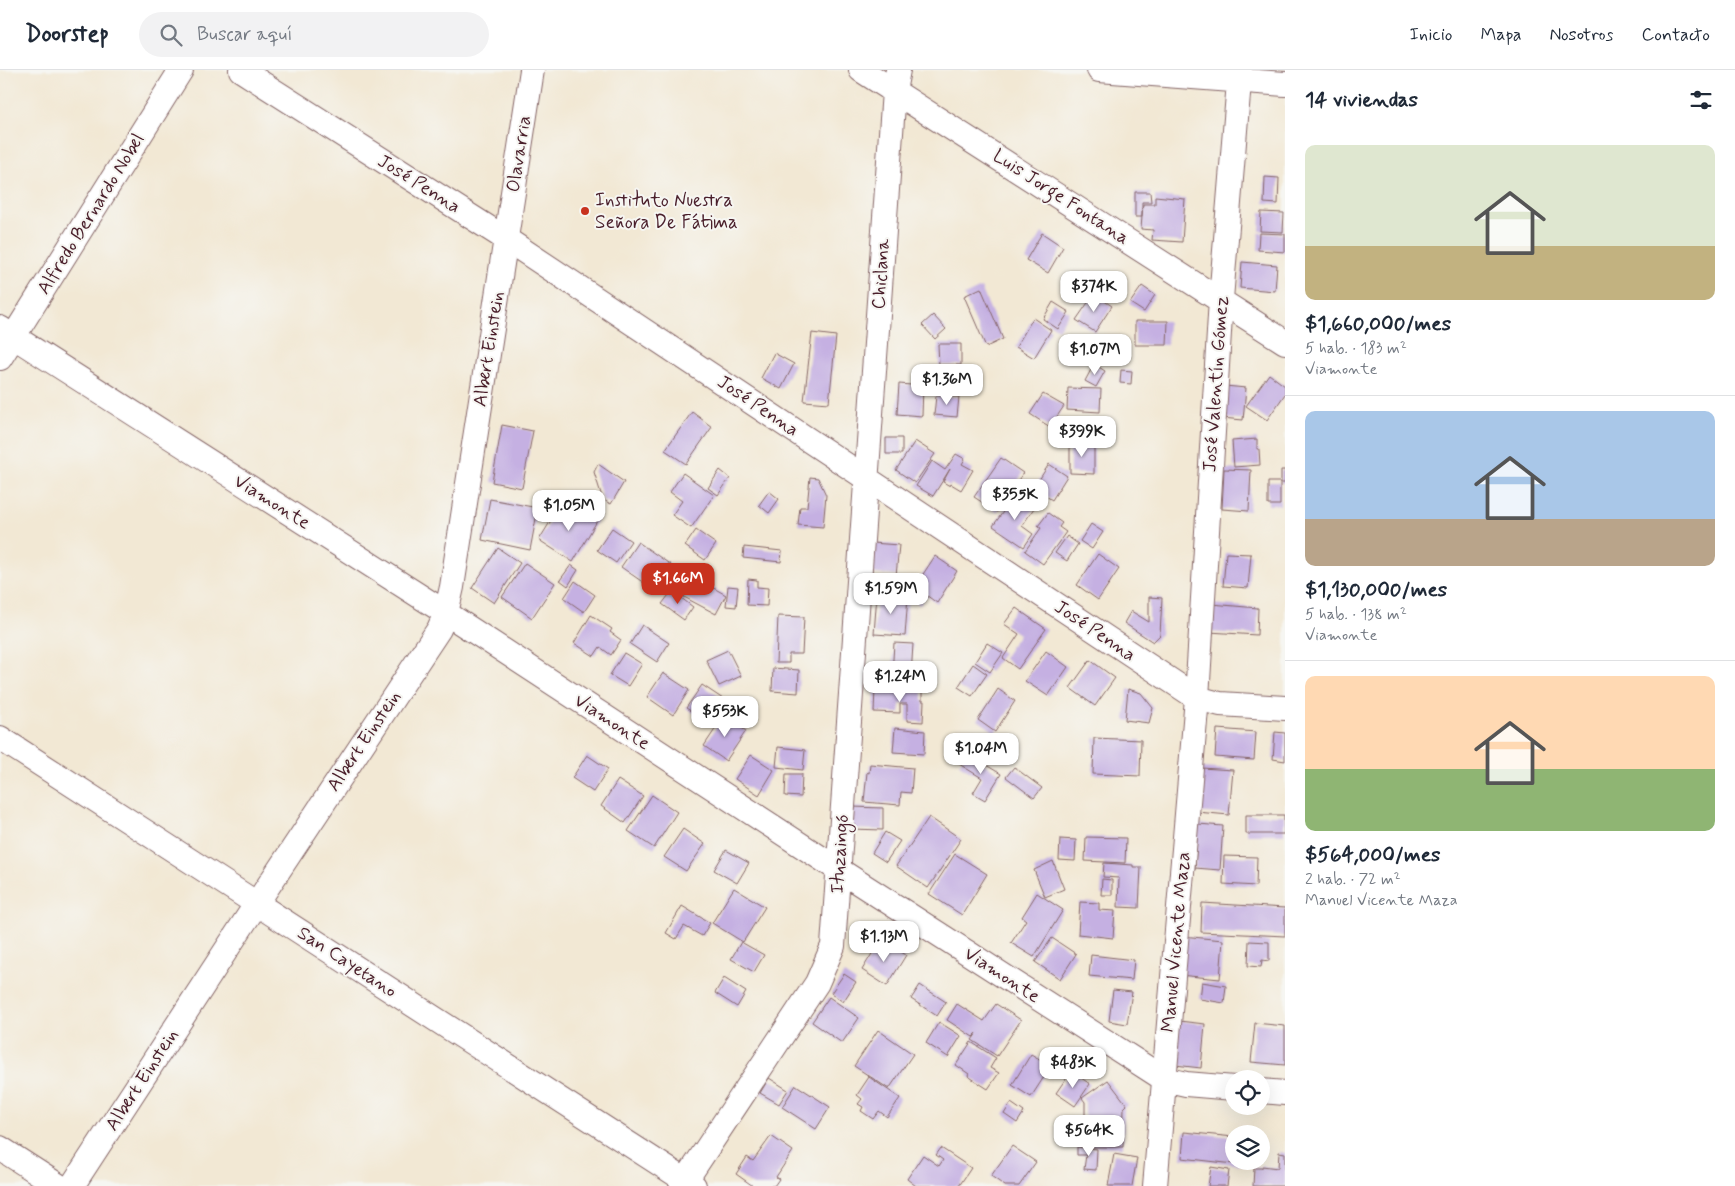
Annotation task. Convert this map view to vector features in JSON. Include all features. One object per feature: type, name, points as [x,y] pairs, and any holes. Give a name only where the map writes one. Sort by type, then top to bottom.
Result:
[{"type":"street","name":"Alfredo Bernardo Nobel","points":[[0,358],[7,333],[181,70]]},
{"type":"street","name":"José Penna","points":[[241,70],[506,239],[1196,698],[1220,704],[1285,708]]},
{"type":"street","name":"Olavarria","points":[[506,239],[532,70]]},
{"type":"street","name":"Luis Jorge Fontana","points":[[861,70],[896,80],[1285,342]]},
{"type":"street","points":[[1099,70],[1240,76],[1285,84]]},
{"type":"street","name":"José Valentín Gómez","points":[[1196,698],[1221,299],[1240,76]]},
{"type":"street","name":"Chiclana","points":[[866,478],[896,80]]},
{"type":"street","name":"Albert Einstein","points":[[72,1186],[256,903],[439,629],[446,613],[452,587],[506,239]]},
{"type":"street","name":"Viamonte","points":[[7,333],[446,613],[839,870],[1164,1079],[1186,1084],[1225,1087]]},
{"type":"street","name":"Ituzaingó","points":[[687,1184],[817,983],[833,946],[866,478]]},
{"type":"street","name":"Manuel Vicente Maza","points":[[1155,1186],[1196,698]]},
{"type":"street","name":"San Cayetano","points":[[0,738],[687,1184]]},
{"type":"street","points":[[1270,1092],[1285,1093]]},
{"type":"street","points":[[0,1148],[59,1186]]},
{"type":"building","points":[[1265,177],[1279,178],[1278,204],[1264,203]]},
{"type":"building","points":[[1135,192],[1150,192],[1151,202],[1142,202],[1142,217],[1135,217]]},
{"type":"building","points":[[1155,196],[1185,199],[1182,242],[1152,240],[1153,230],[1141,229],[1143,204],[1155,204]]},
{"type":"building","points":[[1261,212],[1284,213],[1283,232],[1260,231]]},
{"type":"building","points":[[1042,233],[1063,247],[1048,273],[1026,260]]},
{"type":"building","points":[[1259,233],[1285,234],[1285,252],[1258,250]]},
{"type":"building","points":[[1242,262],[1277,265],[1275,291],[1240,288]]},
{"type":"building","points":[[1142,286],[1155,295],[1144,312],[1130,303]]},
{"type":"building","points":[[981,288],[1003,339],[986,347],[964,296]]},
{"type":"building","points":[[1094,294],[1112,306],[1095,332],[1076,320]]},
{"type":"building","points":[[1053,302],[1069,312],[1058,329],[1043,319]]},
{"type":"building","points":[[933,315],[946,329],[935,339],[922,325]]},
{"type":"building","points":[[1033,318],[1051,330],[1034,358],[1016,347]]},
{"type":"building","points":[[1135,321],[1168,321],[1167,345],[1135,345]]},
{"type":"building","points":[[812,333],[836,336],[829,403],[804,401]]},
{"type":"building","points":[[938,344],[961,344],[961,365],[939,365]]},
{"type":"building","points":[[774,353],[794,364],[781,389],[761,378]]},
{"type":"building","points":[[1094,364],[1105,371],[1096,387],[1085,381]]},
{"type":"building","points":[[1121,370],[1132,371],[1131,384],[1120,383]]},
{"type":"building","points":[[1269,374],[1285,386],[1285,394],[1267,420],[1246,406]]},
{"type":"building","points":[[899,384],[923,386],[922,416],[897,414]]},
{"type":"building","points":[[1225,386],[1246,388],[1243,420],[1222,418]]},
{"type":"building","points":[[1068,388],[1101,389],[1100,412],[1067,410]]},
{"type":"building","points":[[1043,394],[1064,406],[1050,427],[1030,414]]},
{"type":"building","points":[[936,396],[959,397],[957,417],[934,415]]},
{"type":"building","points":[[692,412],[712,427],[686,464],[665,450]]},
{"type":"building","points":[[502,425],[533,431],[522,488],[492,482]]},
{"type":"building","points":[[886,438],[902,438],[902,454],[886,454]]},
{"type":"building","points":[[1257,439],[1260,465],[1234,467],[1232,441]]},
{"type":"building","points":[[915,441],[935,454],[915,483],[896,470]]},
{"type":"building","points":[[1070,443],[1094,443],[1094,474],[1070,473]]},
{"type":"building","points":[[956,454],[965,459],[962,464],[973,470],[961,490],[943,482],[950,469],[933,496],[916,486],[932,461],[945,470]]},
{"type":"building","points":[[1001,458],[1023,473],[997,512],[974,497]]},
{"type":"building","points":[[598,464],[624,482],[611,504],[603,500],[594,472]]},
{"type":"building","points":[[1049,464],[1067,476],[1052,500],[1034,488]]},
{"type":"building","points":[[1224,469],[1251,470],[1249,511],[1222,509]]},
{"type":"building","points":[[720,470],[730,478],[718,495],[708,488]]},
{"type":"building","points":[[1281,470],[1285,470],[1285,483],[1281,483]]},
{"type":"building","points":[[683,473],[714,495],[691,528],[672,515],[682,501],[670,492]]},
{"type":"building","points":[[810,477],[818,478],[826,495],[823,527],[798,525],[800,507],[807,507]]},
{"type":"building","points":[[1268,482],[1280,482],[1280,505],[1268,505]]},
{"type":"building","points":[[769,491],[779,499],[769,513],[759,505]]},
{"type":"building","points":[[1015,495],[1034,508],[1022,526],[1033,534],[1024,547],[993,526]]},
{"type":"building","points":[[490,499],[538,508],[530,550],[482,540]]},
{"type":"building","points":[[558,509],[600,516],[573,562],[539,540]]},
{"type":"building","points":[[1048,513],[1062,523],[1059,527],[1066,532],[1043,564],[1025,551],[1041,528],[1038,526]]},
{"type":"building","points":[[1091,524],[1103,532],[1092,549],[1080,541]]},
{"type":"building","points":[[612,528],[631,541],[616,563],[597,550]]},
{"type":"building","points":[[696,530],[716,544],[705,560],[685,546]]},
{"type":"building","points":[[1067,536],[1078,544],[1067,561],[1055,553]]},
{"type":"building","points":[[638,542],[671,565],[654,590],[621,567]]},
{"type":"building","points":[[872,543],[899,545],[896,576],[869,573]]},
{"type":"building","points":[[744,547],[782,551],[781,562],[743,558]]},
{"type":"building","points":[[498,548],[520,563],[494,603],[472,588]]},
{"type":"building","points":[[1226,553],[1251,554],[1248,588],[1223,586]]},
{"type":"building","points":[[1098,554],[1119,569],[1098,600],[1077,585]]},
{"type":"building","points":[[935,556],[957,571],[937,603],[926,595],[920,605],[908,597]]},
{"type":"building","points":[[525,563],[555,583],[532,618],[502,597]]},
{"type":"building","points":[[571,565],[578,570],[568,586],[560,580]]},
{"type":"building","points":[[694,577],[726,595],[716,614],[684,597]]},
{"type":"building","points":[[748,579],[757,580],[757,587],[768,588],[767,606],[747,605]]},
{"type":"building","points":[[575,581],[595,595],[584,612],[564,598]]},
{"type":"building","points":[[728,586],[738,587],[736,607],[726,606]]},
{"type":"building","points":[[672,591],[693,607],[684,620],[662,604]]},
{"type":"building","points":[[877,594],[908,596],[905,636],[874,634]]},
{"type":"building","points":[[1149,597],[1162,598],[1160,635],[1153,642],[1124,623],[1131,611],[1149,622]]},
{"type":"building","points":[[1211,604],[1258,608],[1257,635],[1209,632]]},
{"type":"building","points":[[1016,608],[1046,629],[1018,669],[1003,658],[1019,634],[1004,624]]},
{"type":"building","points":[[591,615],[612,629],[610,632],[621,640],[611,655],[600,647],[594,656],[574,643]]},
{"type":"building","points":[[778,616],[804,617],[802,654],[789,654],[789,663],[776,663]]},
{"type":"building","points":[[642,625],[669,643],[657,662],[630,644]]},
{"type":"building","points":[[894,643],[913,644],[911,676],[892,675]]},
{"type":"building","points":[[987,643],[1003,653],[990,672],[975,662]]},
{"type":"building","points":[[728,650],[741,676],[719,686],[706,660]]},
{"type":"building","points":[[1046,651],[1068,667],[1048,696],[1025,681]]},
{"type":"building","points":[[624,653],[642,664],[628,686],[610,675]]},
{"type":"building","points":[[1090,660],[1115,678],[1095,706],[1070,688]]},
{"type":"building","points":[[973,664],[987,674],[972,696],[958,687]]},
{"type":"building","points":[[773,668],[799,670],[798,693],[772,691]]},
{"type":"building","points":[[663,673],[689,690],[673,715],[647,697]]},
{"type":"building","points":[[914,673],[931,674],[930,685],[913,684]]},
{"type":"building","points":[[702,685],[726,701],[711,724],[686,708]]},
{"type":"building","points":[[875,689],[922,692],[922,701],[924,701],[923,722],[907,721],[907,704],[900,704],[900,713],[874,712]]},
{"type":"building","points":[[998,689],[1015,701],[995,732],[978,720]]},
{"type":"building","points":[[1128,689],[1141,693],[1153,708],[1149,723],[1125,720]]},
{"type":"building","points":[[724,716],[746,731],[726,761],[704,746]]},
{"type":"building","points":[[895,728],[925,731],[924,754],[893,752]]},
{"type":"building","points":[[1217,729],[1256,732],[1254,760],[1215,757]]},
{"type":"building","points":[[1275,732],[1285,733],[1285,761],[1273,759]]},
{"type":"building","points":[[1094,738],[1141,740],[1140,776],[1093,774]]},
{"type":"building","points":[[778,747],[805,750],[803,770],[776,767]]},
{"type":"building","points":[[966,753],[1001,774],[985,800],[973,793],[982,778],[959,764]]},
{"type":"building","points":[[587,755],[608,769],[593,792],[572,778]]},
{"type":"building","points":[[751,755],[774,770],[759,795],[735,779]]},
{"type":"building","points":[[870,764],[913,768],[911,793],[901,792],[900,805],[864,802],[867,772],[869,773]]},
{"type":"building","points":[[1014,767],[1042,788],[1034,798],[1006,777]]},
{"type":"building","points":[[1201,768],[1233,770],[1229,815],[1197,812]]},
{"type":"building","points":[[786,774],[802,774],[801,797],[785,796]]},
{"type":"building","points":[[618,780],[643,796],[625,823],[601,806]]},
{"type":"building","points":[[652,795],[677,812],[654,848],[628,831]]},
{"type":"building","points":[[852,807],[883,808],[883,830],[852,829]]},
{"type":"building","points":[[1246,815],[1284,815],[1284,834],[1246,834]]},
{"type":"building","points":[[929,817],[961,839],[928,888],[896,866]]},
{"type":"building","points":[[1198,824],[1223,826],[1220,870],[1195,868]]},
{"type":"building","points":[[683,829],[705,844],[686,871],[664,857]]},
{"type":"building","points":[[885,832],[900,841],[886,862],[872,853]]},
{"type":"building","points":[[1086,837],[1126,838],[1125,863],[1085,861]]},
{"type":"building","points":[[1060,839],[1076,840],[1075,861],[1059,860]]},
{"type":"building","points":[[726,850],[749,863],[737,883],[714,870]]},
{"type":"building","points":[[955,854],[987,874],[962,915],[929,894]]},
{"type":"building","points":[[1224,856],[1257,857],[1256,886],[1223,884]]},
{"type":"building","points":[[1053,861],[1064,889],[1045,897],[1034,870]]},
{"type":"building","points":[[1104,863],[1141,867],[1139,908],[1118,907],[1119,878],[1103,877]]},
{"type":"building","points":[[1102,879],[1112,880],[1112,895],[1101,895]]},
{"type":"building","points":[[734,888],[765,907],[743,942],[712,923]]},
{"type":"building","points":[[1037,893],[1063,910],[1034,957],[1011,943],[1026,920],[1022,917]]},
{"type":"building","points":[[1080,902],[1099,903],[1099,910],[1115,911],[1113,938],[1078,934]]},
{"type":"building","points":[[1202,903],[1285,908],[1285,936],[1201,932]]},
{"type":"building","points":[[682,906],[710,923],[702,936],[684,926],[676,939],[666,933]]},
{"type":"building","points":[[1182,936],[1223,940],[1220,979],[1179,975]]},
{"type":"building","points":[[1052,938],[1076,954],[1060,979],[1035,962]]},
{"type":"building","points":[[881,939],[906,955],[887,986],[862,970]]},
{"type":"building","points":[[1249,941],[1269,942],[1269,961],[1262,960],[1261,967],[1248,966]]},
{"type":"building","points":[[741,942],[764,955],[754,972],[731,959]]},
{"type":"building","points":[[1091,955],[1134,960],[1132,980],[1089,976]]},
{"type":"building","points":[[844,974],[856,982],[843,1002],[831,993]]},
{"type":"building","points":[[724,978],[746,992],[737,1007],[715,993]]},
{"type":"building","points":[[1202,982],[1226,986],[1224,1003],[1200,999]]},
{"type":"building","points":[[920,985],[946,1002],[937,1016],[911,999]]},
{"type":"building","points":[[1113,990],[1132,992],[1127,1024],[1109,1021]]},
{"type":"building","points":[[829,997],[859,1018],[842,1043],[812,1022]]},
{"type":"building","points":[[957,1004],[984,1021],[996,1004],[1021,1020],[997,1056],[972,1040],[977,1033],[973,1037],[947,1020]]},
{"type":"building","points":[[1179,1021],[1205,1024],[1201,1068],[1175,1065]]},
{"type":"building","points":[[939,1022],[961,1036],[948,1057],[926,1043]]},
{"type":"building","points":[[1255,1023],[1285,1026],[1285,1065],[1251,1062]]},
{"type":"building","points":[[878,1030],[913,1054],[889,1089],[854,1066]]},
{"type":"building","points":[[971,1042],[996,1058],[990,1068],[999,1073],[988,1089],[968,1076],[969,1074],[956,1065]]},
{"type":"building","points":[[1031,1054],[1051,1066],[1031,1097],[1012,1085]]},
{"type":"building","points":[[1071,1071],[1090,1084],[1075,1106],[1056,1093]]},
{"type":"building","points":[[869,1077],[900,1098],[887,1117],[879,1111],[873,1119],[861,1111],[863,1107],[858,1104],[862,1099],[857,1095]]},
{"type":"building","points":[[769,1078],[788,1090],[779,1104],[760,1093]]},
{"type":"building","points":[[1108,1080],[1127,1105],[1124,1108],[1123,1147],[1092,1147],[1092,1135],[1085,1135],[1085,1102],[1082,1098]]},
{"type":"building","points":[[796,1085],[830,1107],[816,1129],[782,1107]]},
{"type":"building","points":[[1011,1103],[1024,1112],[1017,1123],[1004,1114]]},
{"type":"building","points":[[1184,1132],[1225,1136],[1225,1163],[1182,1158]]},
{"type":"building","points":[[771,1136],[793,1151],[776,1177],[779,1179],[774,1186],[753,1186],[736,1174],[747,1157],[753,1161]]},
{"type":"building","points":[[1012,1146],[1036,1162],[1019,1186],[1005,1186],[991,1176]]},
{"type":"building","points":[[1077,1147],[1097,1149],[1096,1170],[1084,1169],[1086,1155],[1077,1155]]},
{"type":"building","points":[[941,1148],[971,1168],[959,1186],[916,1186],[907,1179],[923,1155],[939,1166],[943,1160],[936,1155]]},
{"type":"building","points":[[1279,1152],[1285,1153],[1285,1186],[1253,1186],[1254,1170],[1270,1170],[1270,1167],[1278,1168]]},
{"type":"building","points":[[1114,1154],[1137,1158],[1132,1186],[1108,1186]]},
{"type":"building","points":[[1211,1167],[1229,1170],[1227,1186],[1208,1186]]},
{"type":"place","name":"Instituto Nuestra Señora De Fátima","points":[[585,211]]}]
